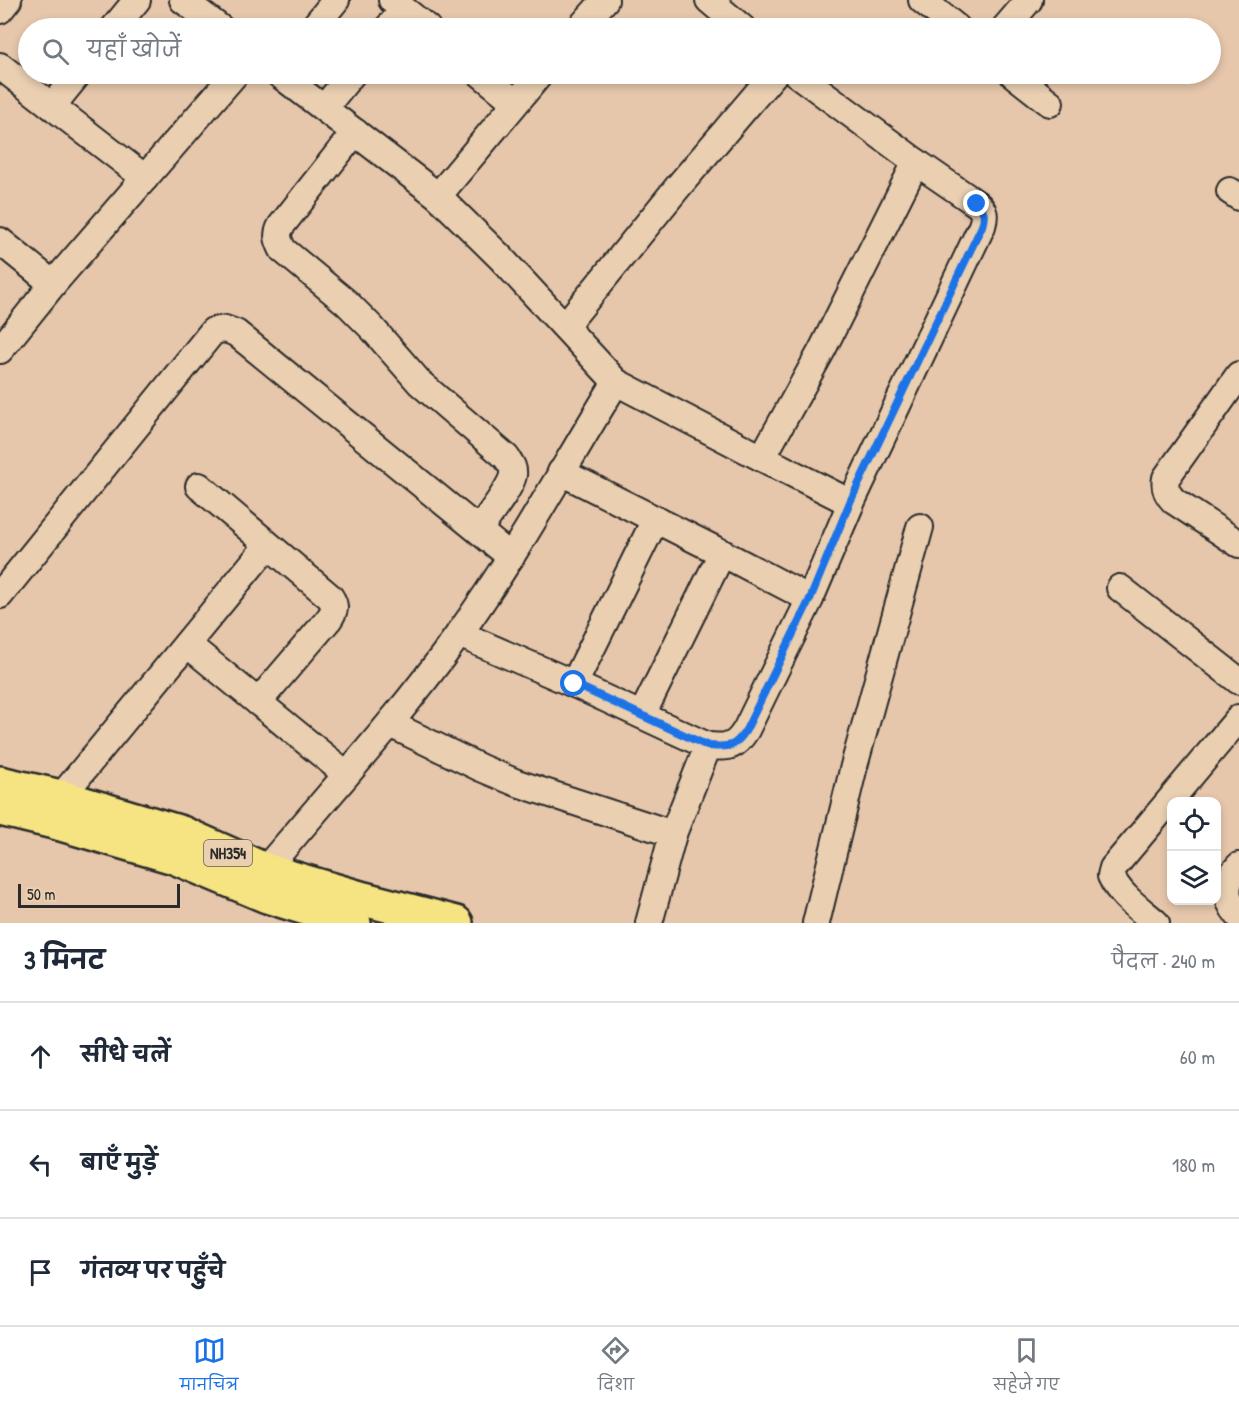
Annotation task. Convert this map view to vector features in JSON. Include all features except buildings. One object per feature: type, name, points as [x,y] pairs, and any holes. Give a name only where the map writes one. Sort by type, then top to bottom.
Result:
[{"type":"highway","name":"NH354","points":[[0,783],[61,797],[182,833],[265,870],[456,923]]},
{"type":"highway","name":"NH354","points":[[0,809],[54,822],[174,857],[267,896],[354,923]]},
{"type":"street","points":[[0,10],[8,0]]},
{"type":"street","points":[[122,18],[137,0]]},
{"type":"street","points":[[183,0],[207,18]]},
{"type":"street","points":[[321,18],[336,0]]},
{"type":"street","points":[[589,18],[605,0]]},
{"type":"street","points":[[709,0],[730,18]]},
{"type":"street","points":[[922,0],[944,18]]},
{"type":"street","points":[[1014,18],[1029,0]]},
{"type":"street","points":[[0,66],[18,80]]},
{"type":"street","points":[[23,84],[145,178]]},
{"type":"street","points":[[52,106],[70,84]]},
{"type":"street","points":[[0,350],[53,284],[226,84]]},
{"type":"street","points":[[292,84],[438,196],[500,257],[616,382],[850,502]]},
{"type":"street","points":[[324,108],[344,84]]},
{"type":"street","points":[[493,84],[515,102]]},
{"type":"street","points":[[438,196],[531,84]]},
{"type":"street","points":[[565,326],[765,84]]},
{"type":"street","points":[[459,634],[708,746],[732,746],[739,741],[810,599],[850,502],[985,218],[983,210],[977,204],[811,84]]},
{"type":"street","points":[[1025,84],[1050,104]]},
{"type":"street","points":[[355,132],[280,226],[277,233],[278,241],[283,249],[348,303],[420,383],[506,457],[512,465],[513,475],[509,485],[479,530]]},
{"type":"street","points":[[762,458],[822,350],[916,162]]},
{"type":"street","points":[[0,241],[53,284]]},
{"type":"street","points":[[0,595],[213,331],[225,328],[236,333],[511,557]]},
{"type":"street","points":[[1239,375],[1166,478],[1165,485],[1174,501],[1239,544]]},
{"type":"street","points":[[265,870],[390,724],[459,634],[511,557],[616,382]]},
{"type":"street","points":[[561,472],[810,599]]},
{"type":"street","points":[[199,486],[330,597],[334,603],[334,611],[329,619],[258,702]]},
{"type":"street","points":[[574,684],[655,520]]},
{"type":"street","points":[[816,923],[854,766],[920,526]]},
{"type":"street","points":[[61,797],[268,545]]},
{"type":"street","points":[[642,715],[722,553]]},
{"type":"street","points":[[1120,588],[1239,681]]},
{"type":"street","points":[[187,644],[346,774]]},
{"type":"street","points":[[1156,923],[1120,892],[1111,876],[1113,868],[1239,718]]},
{"type":"street","points":[[390,724],[517,783],[673,834]]},
{"type":"street","points":[[649,923],[673,834],[708,746]]},
{"type":"street","points":[[1239,866],[1228,883],[1227,897],[1239,916]]},
{"type":"route","points":[[574,684],[708,746],[732,746],[739,741],[810,599],[850,502],[982,226],[985,218],[983,210],[977,204]]}]
